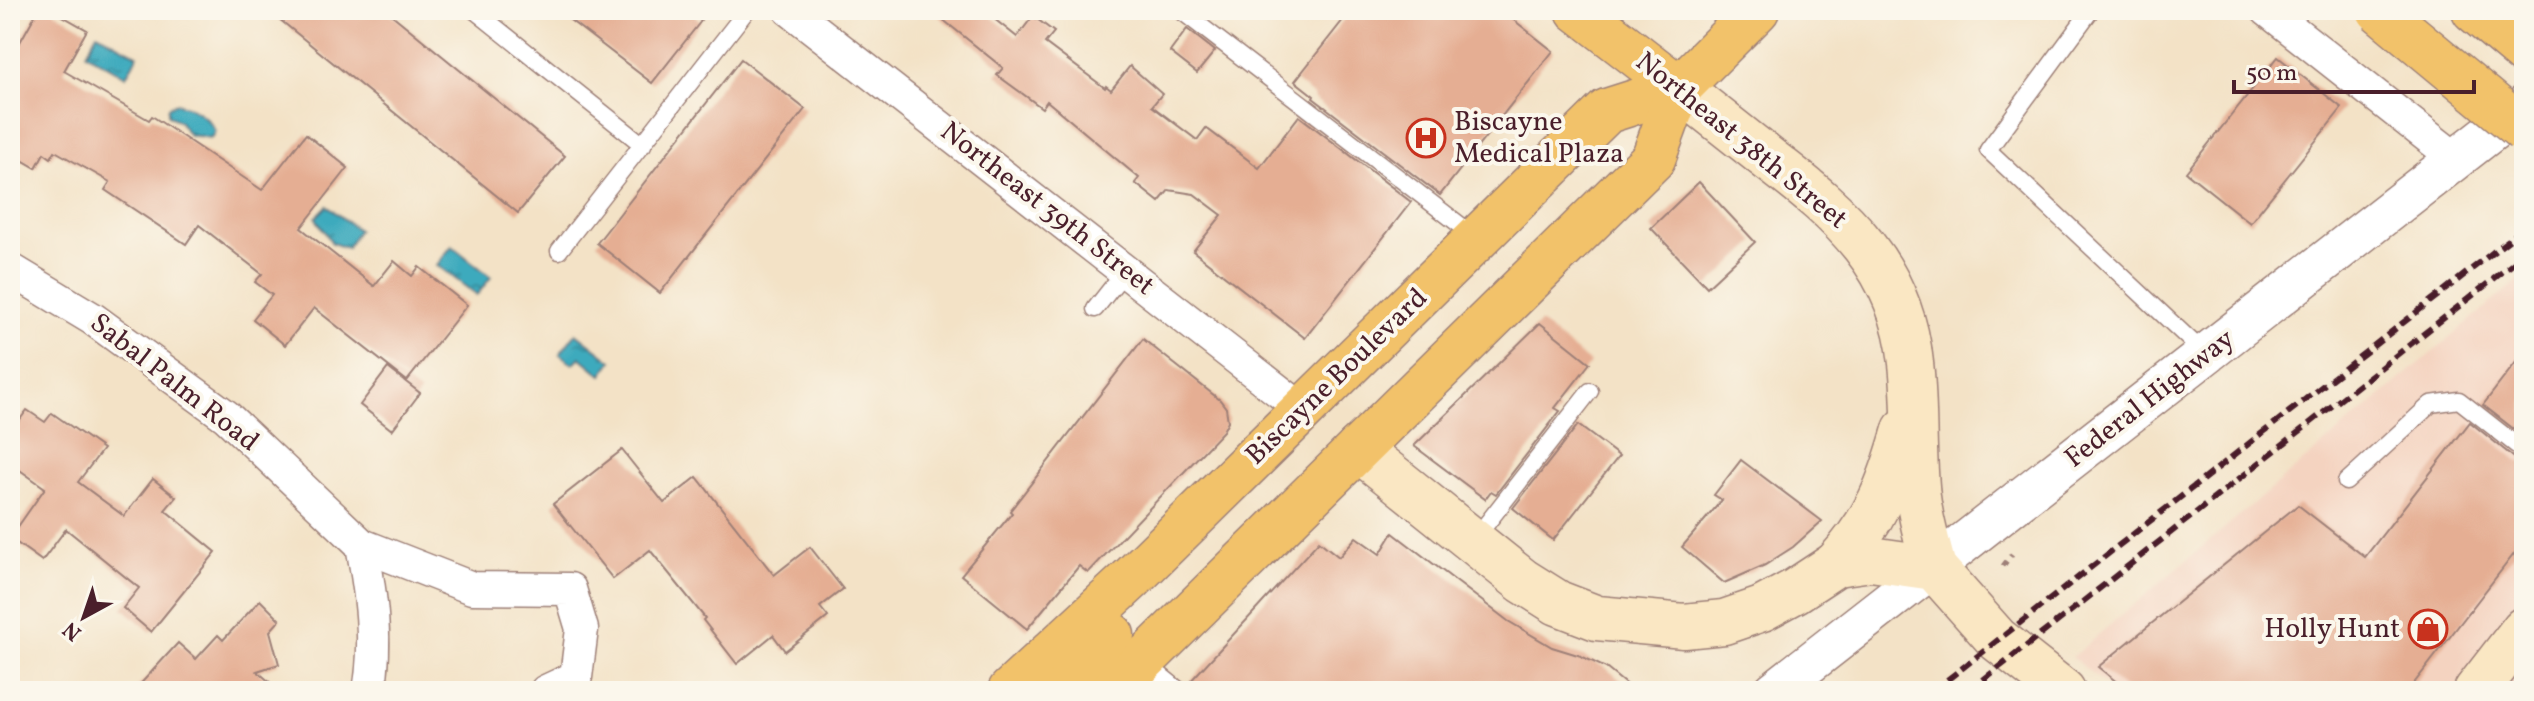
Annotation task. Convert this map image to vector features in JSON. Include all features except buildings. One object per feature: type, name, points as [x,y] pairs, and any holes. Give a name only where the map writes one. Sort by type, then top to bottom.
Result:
[{"type":"main road","name":"Northeast 38th Street","points":[[1578,10],[1820,200],[1848,225],[1872,255],[1888,282],[1907,336],[1918,495],[1934,568]]},
{"type":"main road","name":"Biscayne Boulevard","points":[[1112,691],[1653,159],[1679,88],[1757,10]]},
{"type":"main road","points":[[2379,10],[2524,130]]},
{"type":"main road","points":[[2474,10],[2524,52]]},
{"type":"main road","name":"Biscayne Boulevard","points":[[1010,691],[1122,589],[1607,111],[1679,88]]},
{"type":"main road","points":[[1358,449],[1523,581],[1558,603],[1597,618],[1684,626],[1724,622],[1762,609],[1836,564],[1872,518],[1893,472],[1913,404]]},
{"type":"main road","points":[[1066,691],[1076,669],[1299,452],[1303,410]]},
{"type":"main road","points":[[1836,564],[1871,559],[1934,568],[1997,639],[2048,687]]},
{"type":"main road","points":[[2476,691],[2524,629]]},
{"type":"street","name":"Northeast 39th Street","points":[[790,10],[1303,410]]},
{"type":"street","points":[[2267,10],[2455,158]]},
{"type":"street","name":"Federal Highway","points":[[1774,691],[2524,106]]},
{"type":"street","name":"Sabal Palm Road","points":[[10,269],[93,319],[226,416],[362,545]]},
{"type":"street","points":[[362,545],[373,607],[374,662],[369,691]]},
{"type":"street","points":[[362,545],[472,588],[570,589],[582,629],[576,677],[546,691]]},
{"type":"lane","points":[[474,10],[643,145]]},
{"type":"lane","points":[[559,251],[747,10]]},
{"type":"lane","points":[[1180,10],[1478,238]]},
{"type":"lane","points":[[2091,10],[1988,150],[2207,355]]},
{"type":"lane","points":[[1095,309],[1125,271]]},
{"type":"lane","points":[[1473,541],[1590,391]]},
{"type":"lane","points":[[2346,482],[2431,404],[2459,400],[2524,451]]},
{"type":"lane","points":[[1144,662],[1180,691]]},
{"type":"shaded area","points":[[2524,275],[2524,691],[2113,691],[2072,657]]},
{"type":"water","points":[[97,33],[138,55],[126,76],[86,53]]},
{"type":"water","points":[[176,103],[194,110],[208,121],[215,131],[211,138],[189,135],[180,122],[168,115],[168,107]]},
{"type":"water","points":[[327,206],[358,230],[347,248],[332,243],[317,220],[316,217]]},
{"type":"water","points":[[452,246],[491,277],[477,295],[437,265]]},
{"type":"water","points":[[576,333],[612,361],[602,375],[580,357],[573,364],[560,354]]},
{"type":"railway","points":[[1933,691],[2524,228]]},
{"type":"railway","points":[[1969,691],[2524,255]]},
{"type":"place","name":"Biscayne Medical Plaza","points":[[1426,138]]},
{"type":"place","name":"Holly Hunt","points":[[2428,629]]}]
